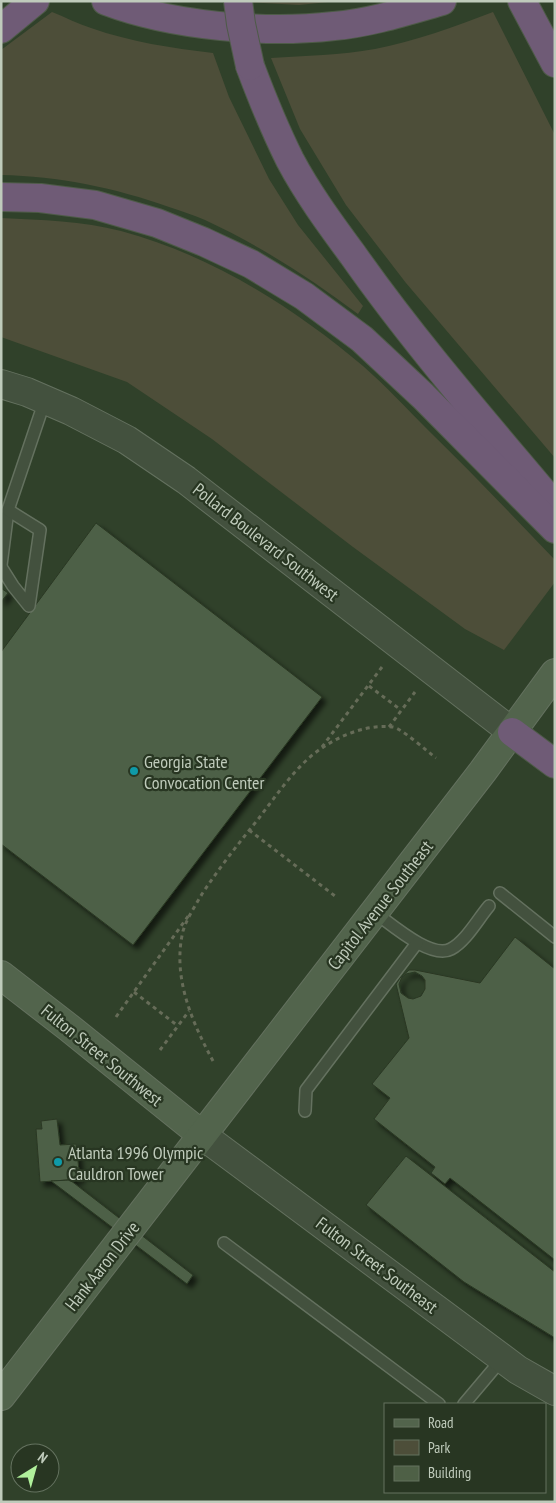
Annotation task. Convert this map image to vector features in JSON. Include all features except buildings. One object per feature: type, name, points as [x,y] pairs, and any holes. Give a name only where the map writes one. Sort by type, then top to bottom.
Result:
[{"type":"highway","points":[[106,1],[145,14],[174,20],[275,29],[336,26],[442,1]]},
{"type":"highway","points":[[238,1],[250,66],[263,102],[291,161],[322,213],[372,282],[432,359],[555,507]]},
{"type":"highway","points":[[522,1],[555,62]]},
{"type":"highway","points":[[1,29],[30,6]]},
{"type":"highway","points":[[1,197],[40,198],[95,205],[157,223],[251,264],[304,296],[362,339],[423,396],[555,529]]},
{"type":"highway","points":[[512,732],[555,764]]},
{"type":"main road","name":"Capitol Avenue Southeast","points":[[202,1135],[512,732],[555,672]]},
{"type":"main road","name":"Fulton Street Southwest","points":[[1,975],[202,1135]]},
{"type":"main road","name":"Hank Aaron Drive","points":[[1,1396],[202,1135]]},
{"type":"street","name":"Pollard Boulevard Southwest","points":[[1,384],[45,400],[127,440],[186,480],[512,732]]},
{"type":"street","name":"Fulton Street Southeast","points":[[202,1135],[518,1370],[555,1391]]},
{"type":"lane","points":[[8,510],[40,530],[28,606],[1,566],[8,510],[45,400]]},
{"type":"lane","points":[[500,893],[555,937]]},
{"type":"lane","points":[[374,912],[417,943],[437,952],[450,950],[462,941],[489,906]]},
{"type":"lane","points":[[305,1111],[306,1090],[417,943]]},
{"type":"lane","points":[[224,1243],[438,1403]]},
{"type":"lane","points":[[465,1403],[502,1358]]},
{"type":"path","points":[[116,1016],[249,830],[284,786],[309,758],[322,747],[382,667]]},
{"type":"path","points":[[369,686],[401,710]]},
{"type":"path","points":[[388,727],[415,692]]},
{"type":"path","points":[[322,747],[350,733],[375,727],[388,727],[395,728],[436,758]]},
{"type":"path","points":[[249,830],[335,896]]},
{"type":"path","points":[[192,910],[184,930],[180,951],[180,971],[185,997],[202,1040],[213,1061]]},
{"type":"path","points":[[134,992],[178,1026]]},
{"type":"path","points":[[160,1050],[190,1010]]},
{"type":"green space","points":[[225,1],[338,1],[299,5]]},
{"type":"green space","points":[[52,12],[106,33],[136,41],[213,53],[229,97],[269,179],[298,225],[363,306],[358,314],[303,275],[264,251],[196,216],[149,200],[86,184],[44,178],[1,175],[1,50]]},
{"type":"green space","points":[[493,12],[555,135],[555,458],[406,283],[346,205],[300,129],[271,58],[336,54],[375,49],[434,33]]},
{"type":"green space","points":[[1,218],[92,225],[154,241],[187,254],[250,285],[308,323],[363,366],[555,560],[555,582],[504,650],[465,629],[353,547],[212,439],[127,382],[1,337]]},
{"type":"place","name":"Georgia State Convocation Center","points":[[134,771]]},
{"type":"place","name":"Atlanta 1996 Olympic Cauldron Tower","points":[[58,1162]]}]
